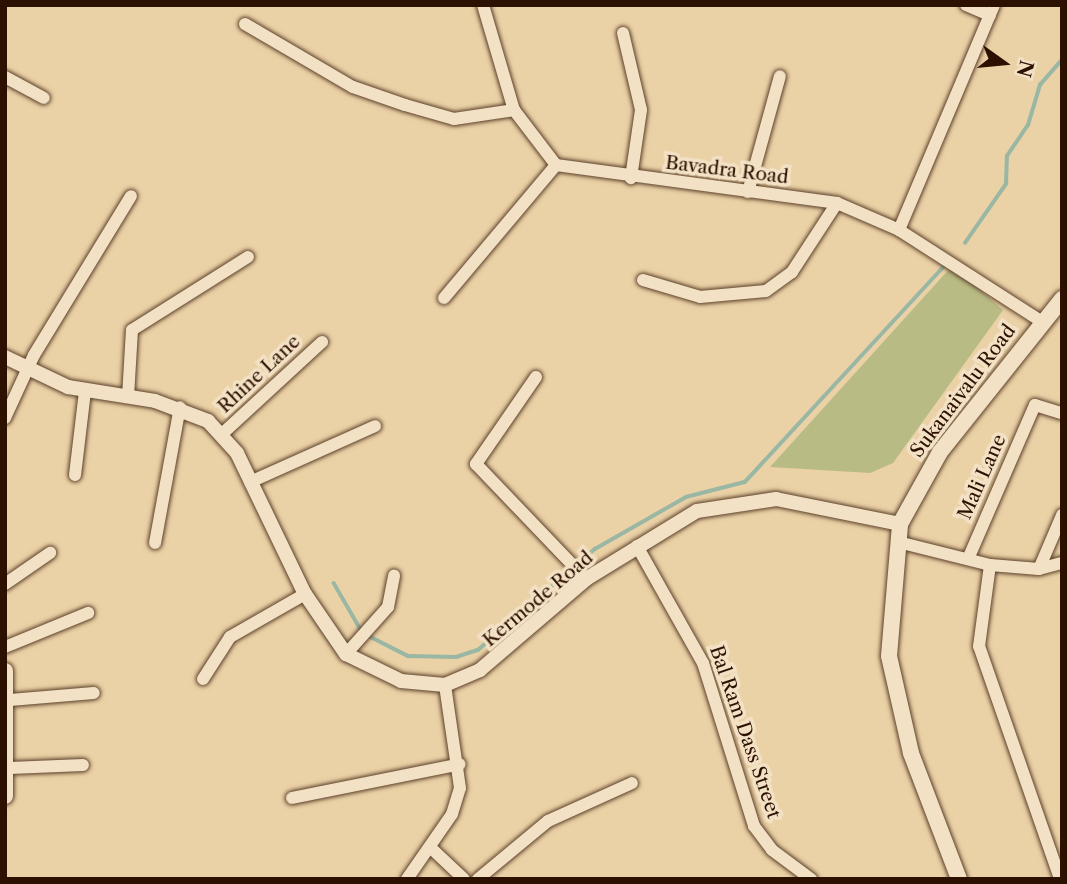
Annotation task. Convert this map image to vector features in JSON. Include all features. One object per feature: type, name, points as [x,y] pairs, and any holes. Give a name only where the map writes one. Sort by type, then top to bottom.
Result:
[{"type":"main road","name":"Sukanaivalu Road","points":[[959,879],[911,753],[888,656],[900,524],[940,452],[1041,321],[1062,299]]},
{"type":"main road","points":[[5,671],[10,700],[10,768],[5,796]]},
{"type":"street","points":[[444,298],[556,165],[514,110],[483,5]]},
{"type":"street","points":[[899,230],[992,10],[966,5]]},
{"type":"street","points":[[246,24],[353,87],[405,105],[454,119],[514,110]]},
{"type":"street","points":[[623,33],[641,110],[631,178]]},
{"type":"street","points":[[748,192],[780,76]]},
{"type":"street","points":[[5,77],[44,98]]},
{"type":"street","name":"Bavadra Road","points":[[556,165],[631,178],[837,204],[899,230],[1041,321]]},
{"type":"street","points":[[5,418],[28,372],[131,196]]},
{"type":"street","points":[[643,280],[700,297],[766,291],[792,272],[837,204]]},
{"type":"street","points":[[128,397],[132,330],[248,257]]},
{"type":"street","name":"Rhine Lane","points":[[222,434],[322,342]]},
{"type":"street","points":[[5,357],[28,372],[85,391],[180,407],[222,434],[250,482],[305,594],[346,653],[382,675],[445,685],[460,764],[452,814],[407,879]]},
{"type":"street","points":[[536,377],[475,464],[580,576]]},
{"type":"street","points":[[75,475],[85,391]]},
{"type":"street","name":"Mali Lane","points":[[968,559],[1032,410],[1037,403],[1062,413]]},
{"type":"street","points":[[155,543],[180,407]]},
{"type":"street","points":[[250,482],[375,426]]},
{"type":"street","name":"Kermode Road","points":[[445,685],[500,659],[580,576],[637,546],[670,522],[736,500],[832,506],[900,524]]},
{"type":"street","points":[[1039,569],[1062,515]]},
{"type":"street","points":[[898,542],[990,565],[1039,569],[1062,563]]},
{"type":"street","name":"Bal Ram Dass Street","points":[[637,546],[703,663],[754,826],[772,850],[811,879]]},
{"type":"street","points":[[5,584],[50,553]]},
{"type":"street","points":[[990,565],[979,646],[1060,879]]},
{"type":"street","points":[[346,653],[388,607],[394,576]]},
{"type":"street","points":[[203,679],[230,637],[305,594]]},
{"type":"street","points":[[5,646],[88,613]]},
{"type":"street","points":[[10,700],[94,693]]},
{"type":"street","points":[[292,799],[460,764]]},
{"type":"street","points":[[10,768],[83,765]]},
{"type":"street","points":[[478,879],[548,821],[632,783]]},
{"type":"street","points":[[431,848],[464,879]]},
{"type":"green space","points":[[952,266],[1003,310],[893,463],[870,473],[770,467]]},
{"type":"waterway","points":[[965,243],[1006,184],[1007,156],[1028,125],[1040,85],[1062,60]]},
{"type":"waterway","points":[[367,635],[408,656],[456,657],[478,650],[595,549],[686,497],[745,482],[945,265]]},
{"type":"waterway","points":[[334,583],[361,630]]}]
